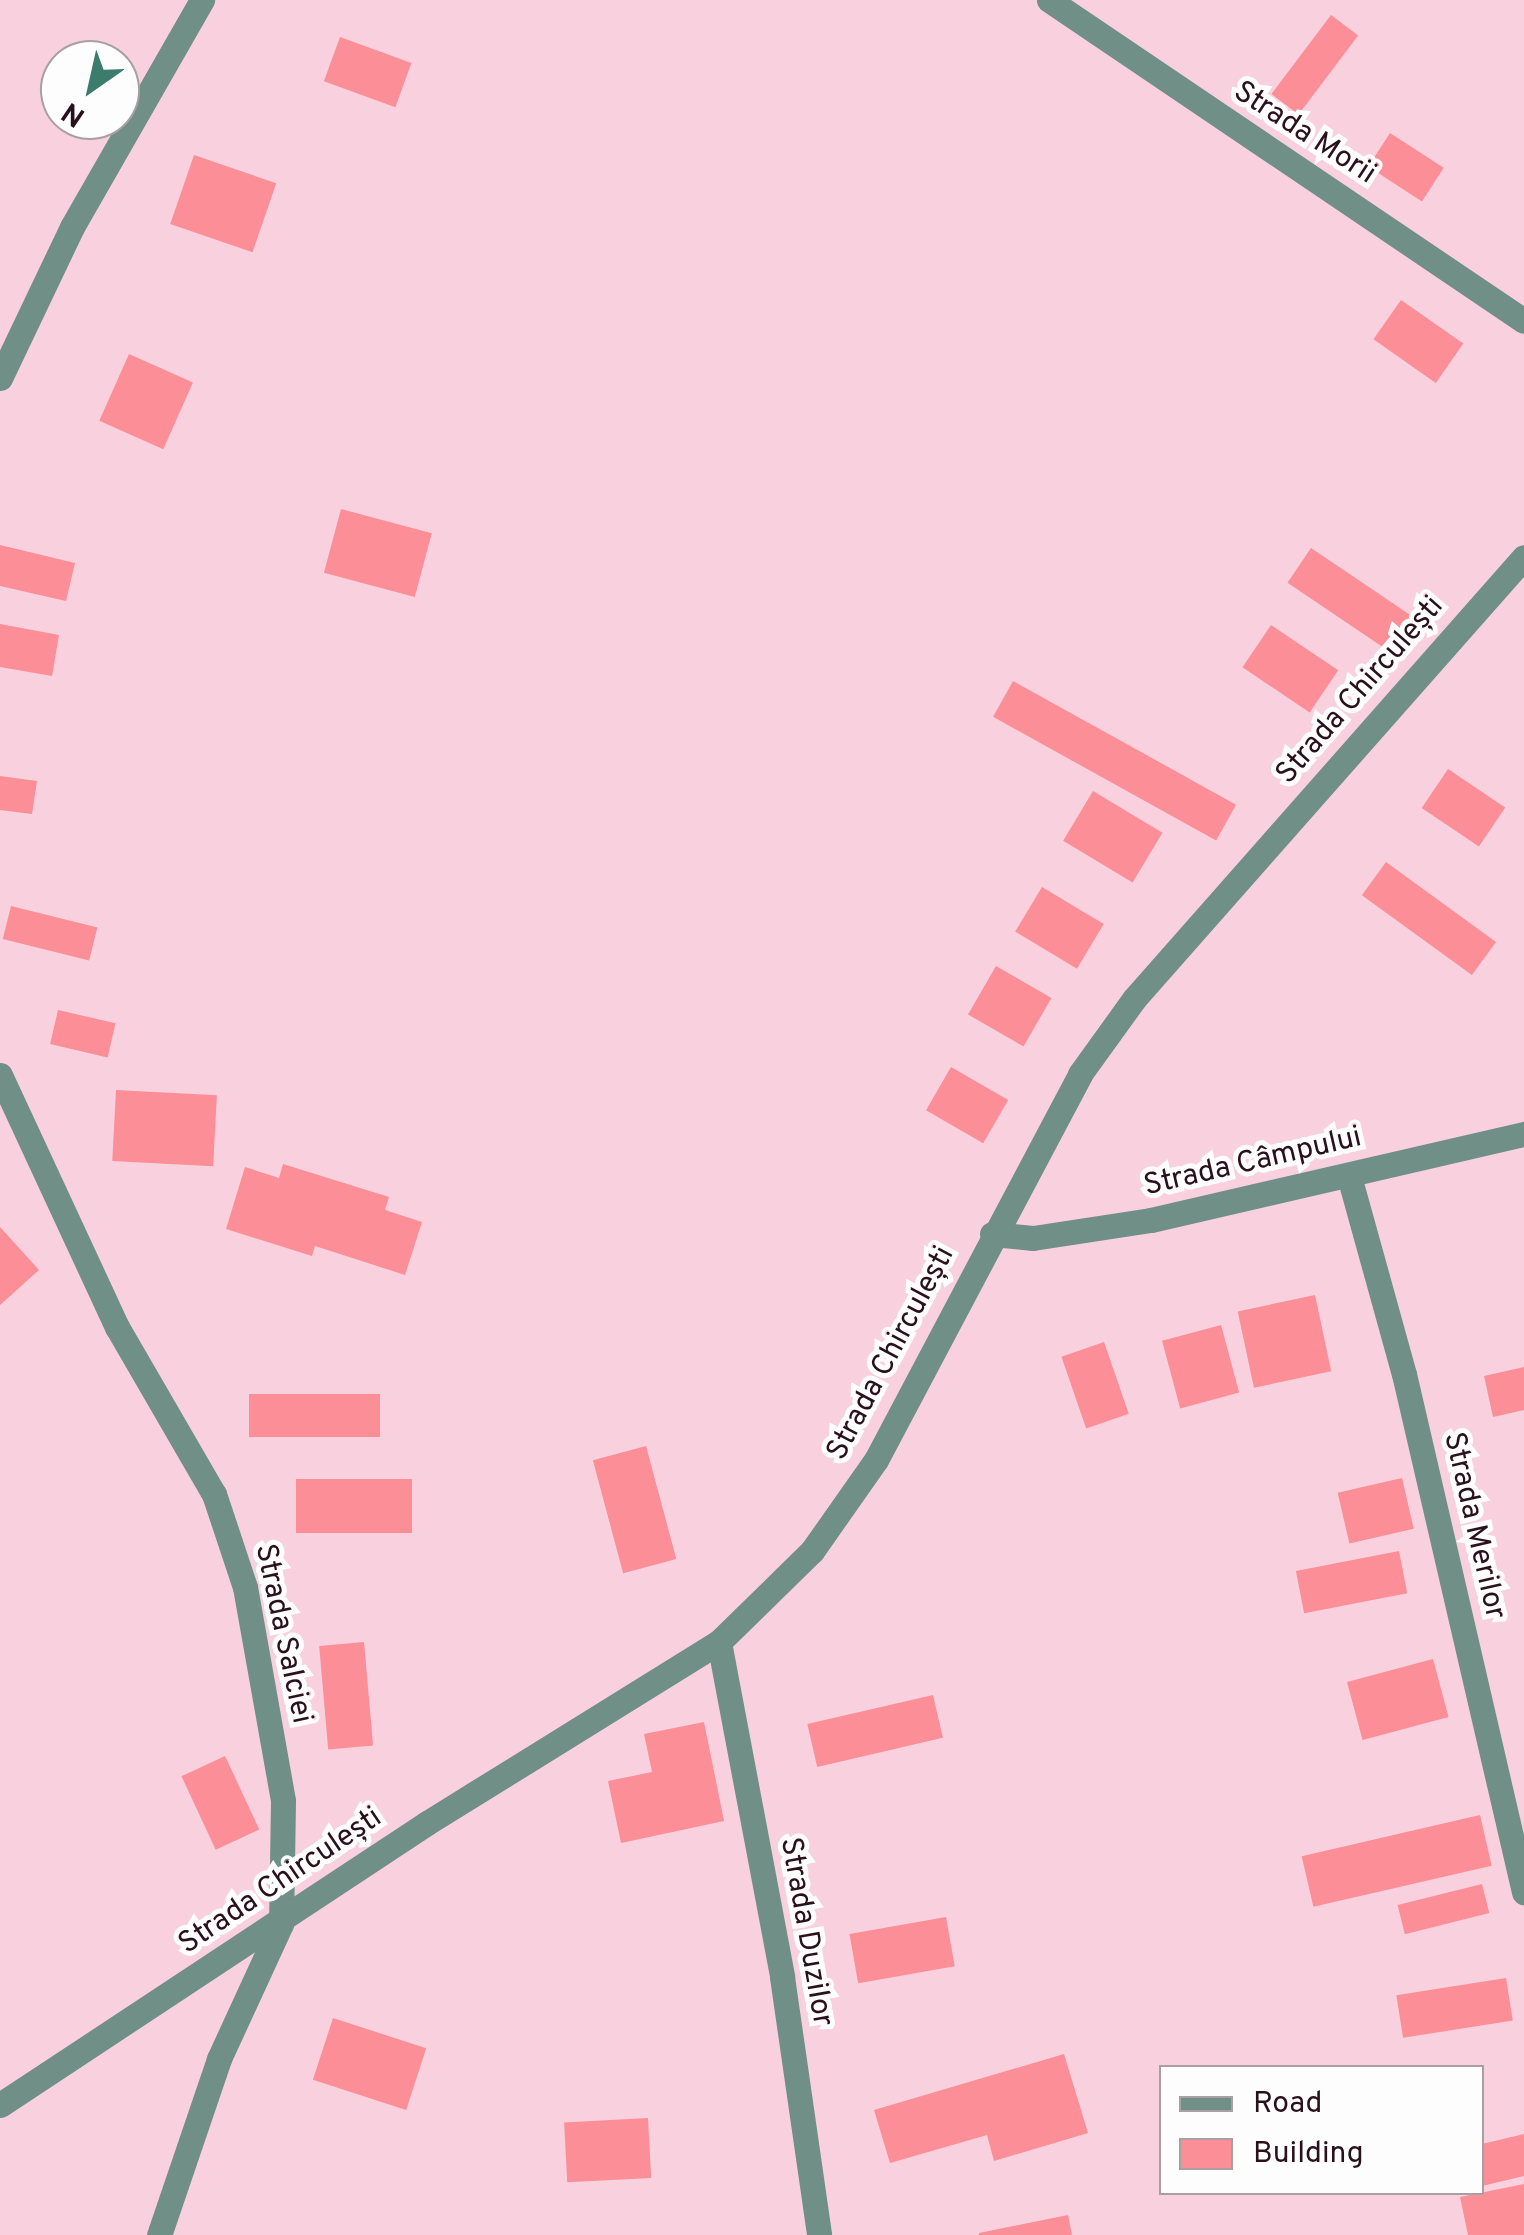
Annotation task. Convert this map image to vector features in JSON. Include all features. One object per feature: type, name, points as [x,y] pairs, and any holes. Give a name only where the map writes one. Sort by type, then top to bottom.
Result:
[{"type":"street","points":[[0,378],[72,226],[202,0]]},
{"type":"street","name":"Strada Morii","points":[[1049,0],[1524,321]]},
{"type":"street","name":"Strada Chirculești","points":[[0,2105],[282,1924],[426,1823],[719,1642],[812,1551],[876,1460],[992,1234],[1080,1074],[1134,1000],[1524,556]]},
{"type":"street","name":"Strada Salciei","points":[[0,1076],[117,1326],[214,1494],[245,1587],[282,1801],[282,1924],[218,2059],[159,2235]]},
{"type":"street","name":"Strada Câmpului","points":[[992,1234],[1032,1238],[1152,1220],[1524,1134]]},
{"type":"street","name":"Strada Merilor","points":[[1350,1176],[1404,1374],[1524,1892]]},
{"type":"street","name":"Strada Duzilor","points":[[719,1642],[782,1977],[819,2235]]},
{"type":"building","points":[[1331,15],[1358,35],[1299,115],[1271,94]]},
{"type":"building","points":[[340,37],[411,63],[395,107],[324,81]]},
{"type":"building","points":[[1390,133],[1444,168],[1422,201],[1368,167]]},
{"type":"building","points":[[194,155],[276,183],[252,252],[170,224]]},
{"type":"building","points":[[1401,300],[1463,344],[1436,383],[1373,339]]},
{"type":"building","points":[[129,354],[193,382],[163,449],[99,421]]},
{"type":"building","points":[[341,509],[432,533],[415,597],[324,573]]},
{"type":"building","points":[[0,545],[75,563],[66,601],[0,586]]},
{"type":"building","points":[[1311,548],[1415,618],[1392,653],[1288,583]]},
{"type":"building","points":[[0,624],[59,635],[52,676],[0,667]]},
{"type":"building","points":[[1271,625],[1338,670],[1310,713],[1242,667]]},
{"type":"building","points":[[1013,681],[1236,805],[1216,840],[993,717]]},
{"type":"building","points":[[1448,769],[1505,808],[1479,847],[1422,808]]},
{"type":"building","points":[[0,776],[37,781],[32,814],[0,810]]},
{"type":"building","points":[[1093,791],[1162,833],[1133,882],[1063,841]]},
{"type":"building","points":[[1386,862],[1496,942],[1472,975],[1362,895]]},
{"type":"building","points":[[1042,887],[1104,924],[1077,969],[1015,932]]},
{"type":"building","points":[[11,906],[97,928],[89,961],[3,939]]},
{"type":"building","points":[[996,966],[1051,998],[1023,1046],[968,1014]]},
{"type":"building","points":[[58,1010],[115,1023],[108,1057],[50,1044]]},
{"type":"building","points":[[951,1067],[1008,1100],[983,1143],[926,1110]]},
{"type":"building","points":[[116,1090],[217,1095],[213,1166],[112,1161]]},
{"type":"building","points":[[283,1164],[389,1197],[385,1210],[422,1222],[405,1275],[315,1246],[312,1256],[226,1229],[245,1167],[279,1178]]},
{"type":"building","points":[[0,1227],[39,1270],[0,1305]]},
{"type":"building","points":[[1315,1295],[1331,1371],[1254,1388],[1238,1311]]},
{"type":"building","points":[[1221,1325],[1239,1393],[1180,1408],[1162,1341]]},
{"type":"building","points":[[1104,1342],[1129,1414],[1086,1429],[1061,1357]]},
{"type":"building","points":[[1524,1367],[1524,1410],[1493,1417],[1484,1376]]},
{"type":"building","points":[[249,1394],[380,1394],[380,1437],[249,1437]]},
{"type":"building","points":[[646,1446],[676,1559],[623,1573],[593,1460]]},
{"type":"building","points":[[1402,1478],[1414,1529],[1349,1544],[1338,1493]]},
{"type":"building","points":[[296,1479],[412,1479],[412,1533],[296,1533]]},
{"type":"building","points":[[1399,1551],[1407,1593],[1304,1613],[1296,1571]]},
{"type":"building","points":[[364,1642],[373,1746],[328,1750],[319,1646]]},
{"type":"building","points":[[1433,1659],[1449,1717],[1363,1740],[1347,1682]]},
{"type":"building","points":[[933,1695],[943,1738],[817,1767],[807,1724]]},
{"type":"building","points":[[704,1722],[724,1821],[621,1843],[608,1781],[652,1772],[644,1734]]},
{"type":"building","points":[[225,1756],[259,1829],[216,1850],[181,1776]]},
{"type":"building","points":[[1480,1815],[1492,1866],[1313,1907],[1302,1856]]},
{"type":"building","points":[[1482,1884],[1489,1913],[1405,1934],[1398,1905]]},
{"type":"building","points":[[946,1917],[955,1966],[858,1983],[849,1934]]},
{"type":"building","points":[[1506,1978],[1513,2020],[1403,2038],[1396,1995]]},
{"type":"building","points":[[333,2018],[426,2048],[406,2110],[313,2080]]},
{"type":"building","points":[[1064,2054],[1088,2133],[994,2161],[987,2135],[890,2163],[874,2110]]},
{"type":"building","points":[[648,2118],[651,2178],[567,2182],[564,2122]]},
{"type":"building","points":[[1524,2134],[1524,2176],[1484,2186],[1484,2144]]},
{"type":"building","points":[[1524,2184],[1524,2235],[1468,2235],[1460,2197]]},
{"type":"building","points":[[1068,2215],[1072,2235],[979,2235],[979,2233]]}]
